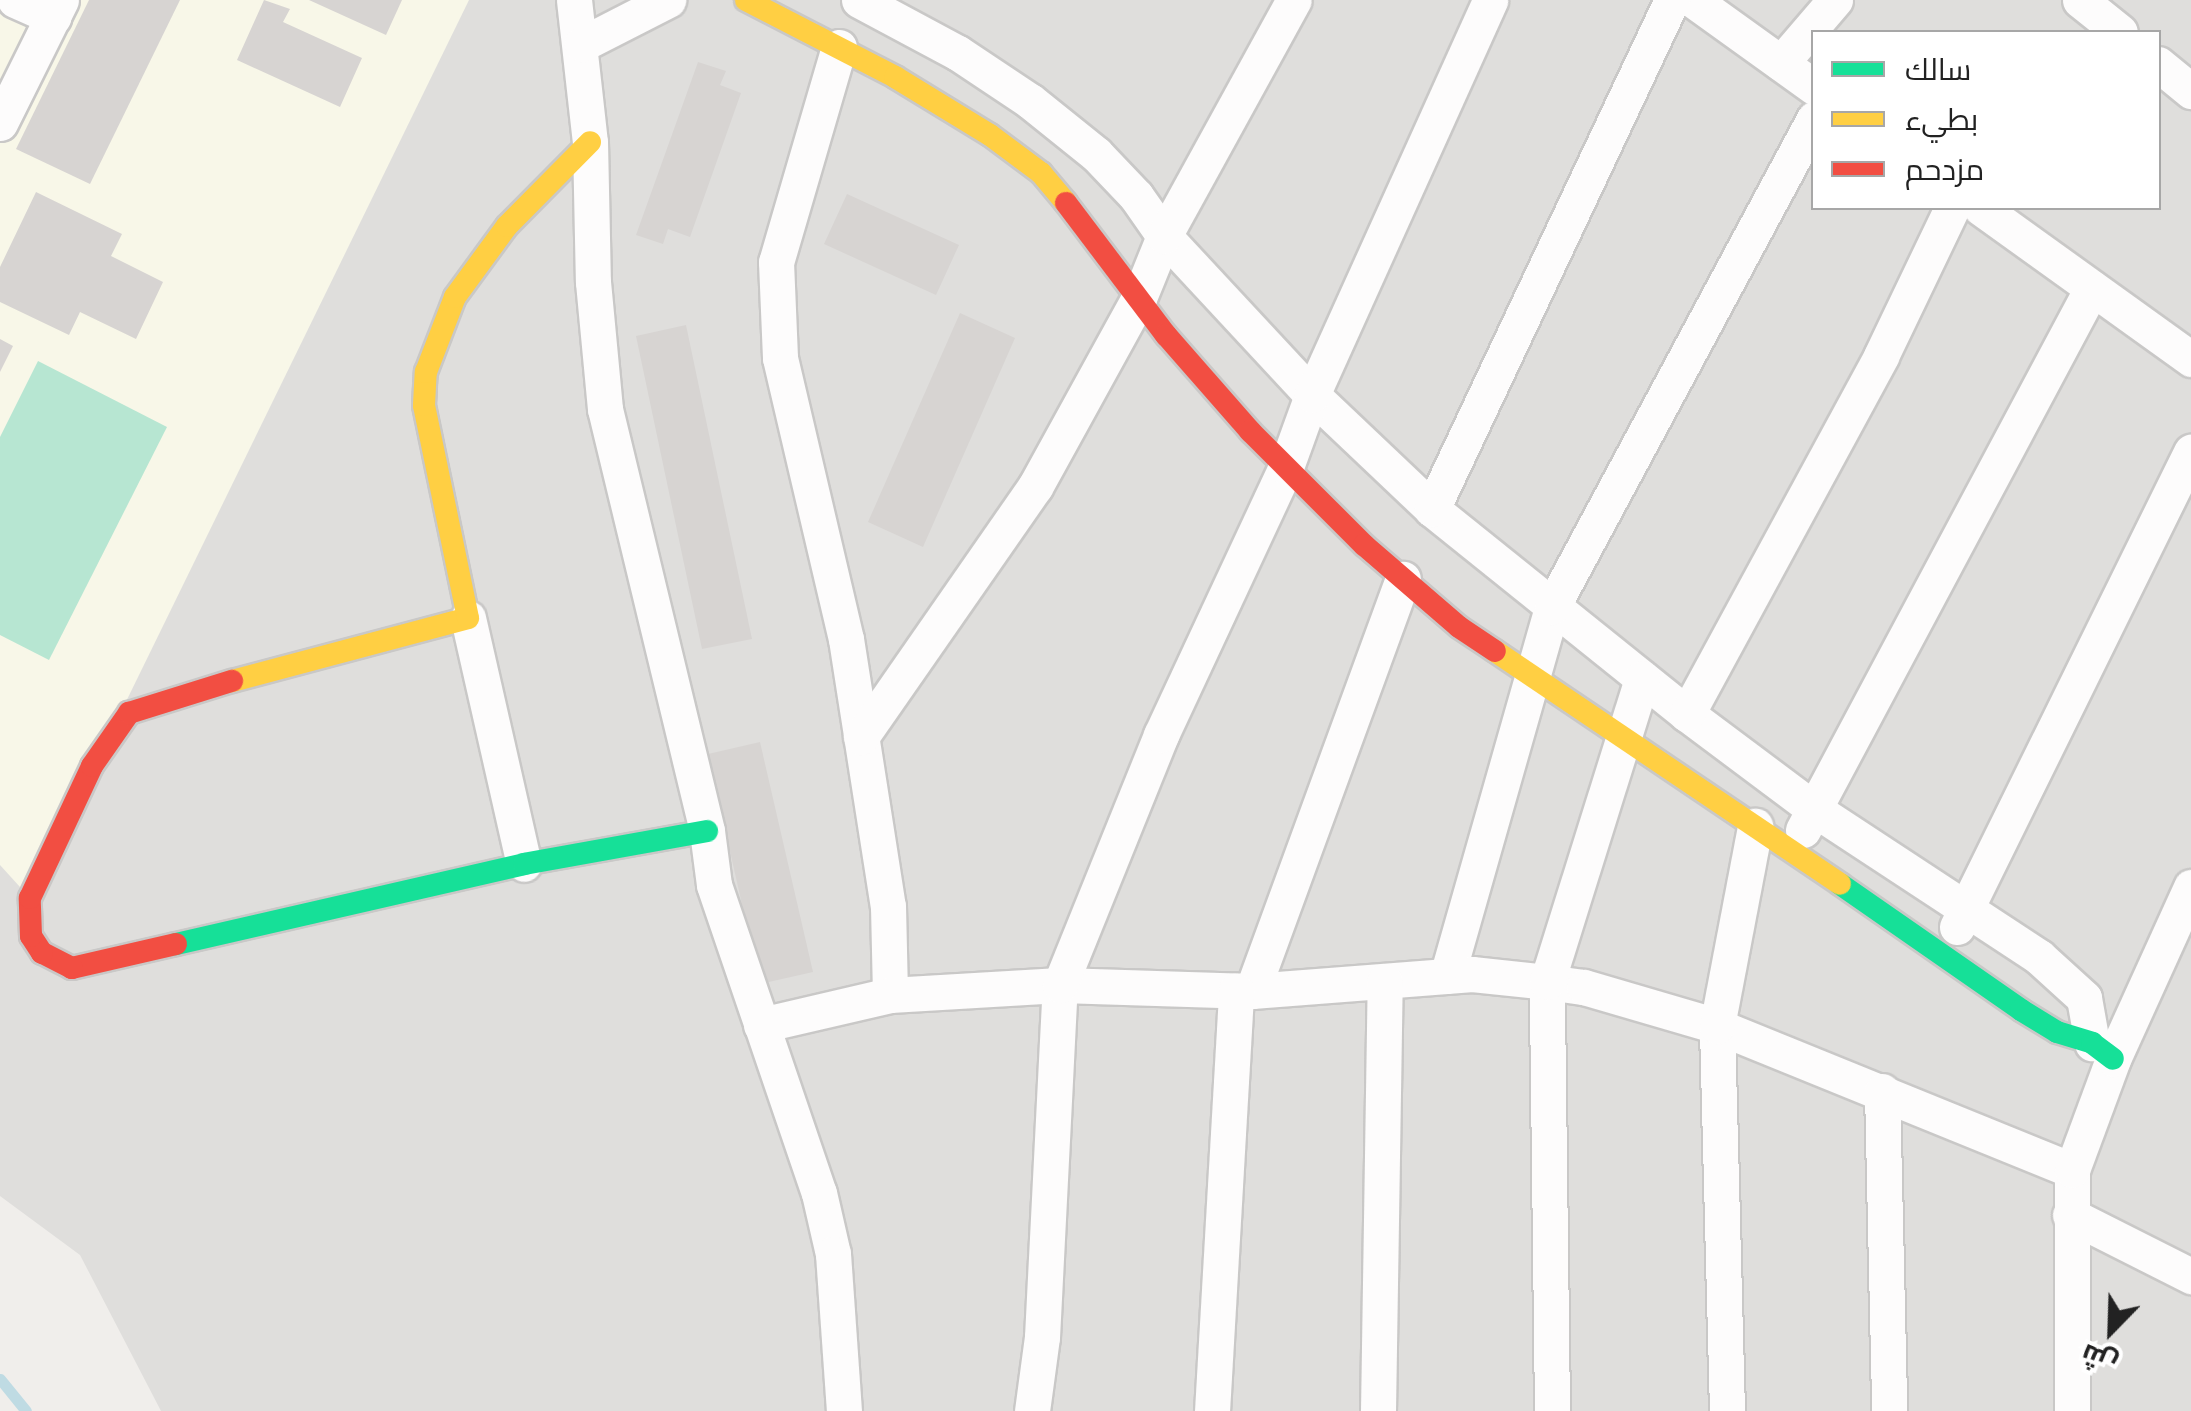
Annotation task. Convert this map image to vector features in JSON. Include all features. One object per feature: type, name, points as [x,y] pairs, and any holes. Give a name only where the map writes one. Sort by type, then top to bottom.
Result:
[{"type":"street","points":[[0,122],[57,9],[15,0]]},
{"type":"street","points":[[574,0],[582,44],[590,142],[593,282],[605,409],[707,831],[714,884],[819,1194],[833,1254],[852,1410]]},
{"type":"street","points":[[582,44],[668,0]]},
{"type":"street","points":[[746,0],[840,46],[990,135],[1041,173],[1097,238],[1166,335],[1286,467],[1459,627],[2057,1032],[2103,1051]]},
{"type":"street","points":[[859,0],[958,53],[1096,154],[1136,196],[1164,236],[1312,395],[1432,509],[1687,714],[1814,809],[2039,956],[2084,998],[2103,1051]]},
{"type":"street","points":[[861,736],[1035,487],[1139,298],[1164,236],[1294,0]]},
{"type":"street","points":[[1032,1411],[1042,1337],[1060,985],[1161,735],[1286,467],[1312,395],[1490,0]]},
{"type":"street","points":[[1432,509],[1672,0]]},
{"type":"street","points":[[1693,0],[1811,85]]},
{"type":"street","points":[[1781,63],[1835,0]]},
{"type":"street","points":[[2080,0],[2118,30]]},
{"type":"street","points":[[840,46],[776,262],[780,358],[846,639],[888,906],[890,995]]},
{"type":"street","points":[[2161,66],[2191,91]]},
{"type":"street","points":[[1447,976],[1535,679],[1552,606],[1811,125]]},
{"type":"street","points":[[524,864],[424,405],[426,372],[456,297],[507,226],[590,142]]},
{"type":"street","points":[[1687,714],[1881,356],[1951,210]]},
{"type":"street","points":[[1984,210],[2191,359]]},
{"type":"street","points":[[1791,852],[2092,288]]},
{"type":"street","points":[[1942,954],[1969,907],[2191,452]]},
{"type":"street","points":[[1212,1411],[1244,991],[1403,579]]},
{"type":"street","points":[[468,618],[144,705],[129,713],[92,766],[30,898],[31,936],[42,953],[72,968],[524,864],[707,831]]},
{"type":"street","points":[[1552,1411],[1547,982],[1642,678]]},
{"type":"street","points":[[1727,1411],[1718,1026],[1754,826]]},
{"type":"street","points":[[2072,1411],[2072,1170],[2103,1051],[2191,887]]},
{"type":"street","points":[[761,1026],[890,995],[1060,985],[1244,991],[1447,976],[1547,982],[1584,987],[1718,1026],[2072,1170]]},
{"type":"street","points":[[1378,1411],[1385,982]]},
{"type":"street","points":[[1882,1090],[1889,1411]]},
{"type":"street","points":[[2070,1216],[2191,1276]]},
{"type":"shaded area","points":[[0,0],[2191,0],[2191,1411],[161,1411],[80,1255],[0,1196]]},
{"type":"shaded area","points":[[0,0],[469,0],[30,898],[0,865]]},
{"type":"green space","points":[[38,361],[167,427],[49,660],[0,635],[0,437]]},
{"type":"building","points":[[89,0],[180,0],[90,184],[16,149]]},
{"type":"building","points":[[264,0],[290,9],[283,22],[362,58],[340,107],[237,60]]},
{"type":"building","points":[[309,0],[402,0],[386,35]]},
{"type":"building","points":[[698,62],[726,71],[720,85],[741,93],[690,237],[668,229],[663,244],[636,235]]},
{"type":"building","points":[[36,192],[122,234],[111,256],[163,282],[136,339],[80,312],[69,335],[0,302],[0,267]]},
{"type":"building","points":[[847,194],[959,245],[936,295],[824,244]]},
{"type":"building","points":[[960,313],[1015,338],[923,547],[868,522]]},
{"type":"building","points":[[686,325],[752,639],[702,649],[636,336]]},
{"type":"building","points":[[0,339],[13,346],[0,372]]},
{"type":"building","points":[[760,742],[813,972],[760,984],[708,754]]},
{"type":"waterway","points":[[0,1379],[26,1411]]},
{"type":"traffic: fast","points":[[176,944],[524,864],[707,831]]},
{"type":"traffic: fast","points":[[1840,884],[2021,1010],[2057,1032],[2092,1043],[2113,1059]]},
{"type":"traffic: slow","points":[[746,0],[895,77],[990,135],[1041,173],[1066,203]]},
{"type":"traffic: slow","points":[[232,681],[468,618],[424,405],[426,372],[455,297],[507,226],[590,142]]},
{"type":"traffic: slow","points":[[1495,651],[1840,884]]},
{"type":"traffic: jam","points":[[1066,203],[1166,335],[1250,431],[1364,545],[1459,627],[1495,651]]},
{"type":"traffic: jam","points":[[176,944],[72,968],[42,953],[31,936],[30,898],[92,766],[129,713],[232,681]]}]
